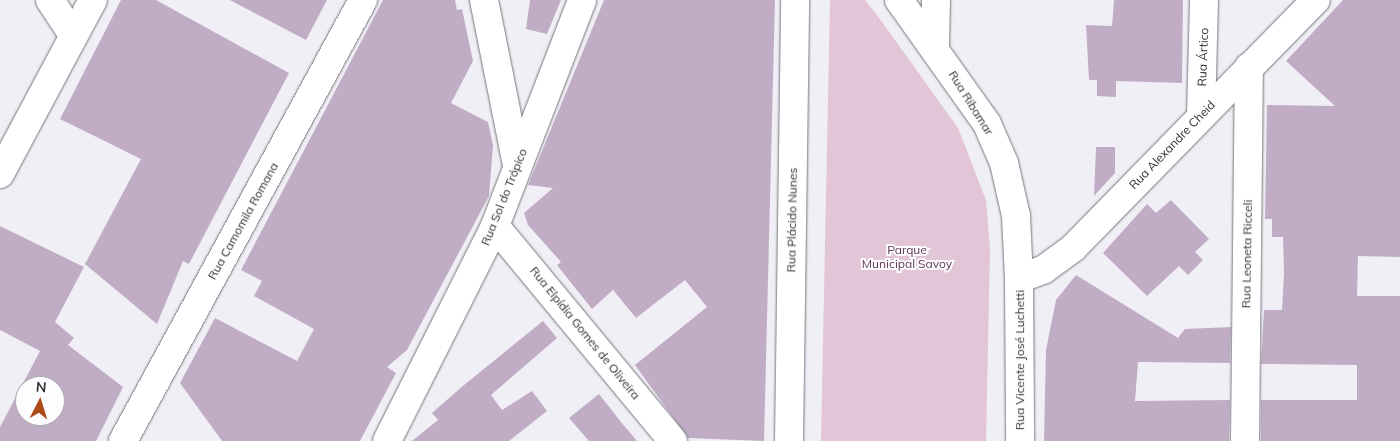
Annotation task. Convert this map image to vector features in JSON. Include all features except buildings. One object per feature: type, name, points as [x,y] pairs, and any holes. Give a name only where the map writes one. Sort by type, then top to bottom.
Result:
[{"type":"street","points":[[50,0],[73,35]]},
{"type":"street","points":[[0,174],[93,0]]},
{"type":"street","name":"Rua Camomila Romana","points":[[123,441],[363,0]]},
{"type":"street","points":[[484,0],[517,166]]},
{"type":"street","name":"Rua Sol do Trópico","points":[[389,440],[495,226],[582,0]]},
{"type":"street","name":"Rua Plácido Nunes","points":[[789,441],[795,0]]},
{"type":"street","name":"Rua Ribamar","points":[[899,0],[935,47],[987,124],[1004,163],[1016,216],[1020,279]]},
{"type":"street","points":[[935,47],[936,0]]},
{"type":"street","name":"Rua Ártico","points":[[1201,115],[1204,0]]},
{"type":"street","name":"Rua Alexandre Cheid","points":[[1020,279],[1043,270],[1073,248],[1201,115],[1316,0]]},
{"type":"street","name":"Rua Leoneta Ricceli","points":[[1245,441],[1249,67]]},
{"type":"street","name":"Rua Elpídia Gomes de Oliveira","points":[[495,226],[673,441]]},
{"type":"street","name":"Rua Vicente José Luchetti","points":[[1020,279],[1020,441]]},
{"type":"green space","name":"Parque Municipal Savoy","points":[[830,0],[865,0],[880,19],[958,128],[986,200],[990,249],[986,441],[821,441]]}]
